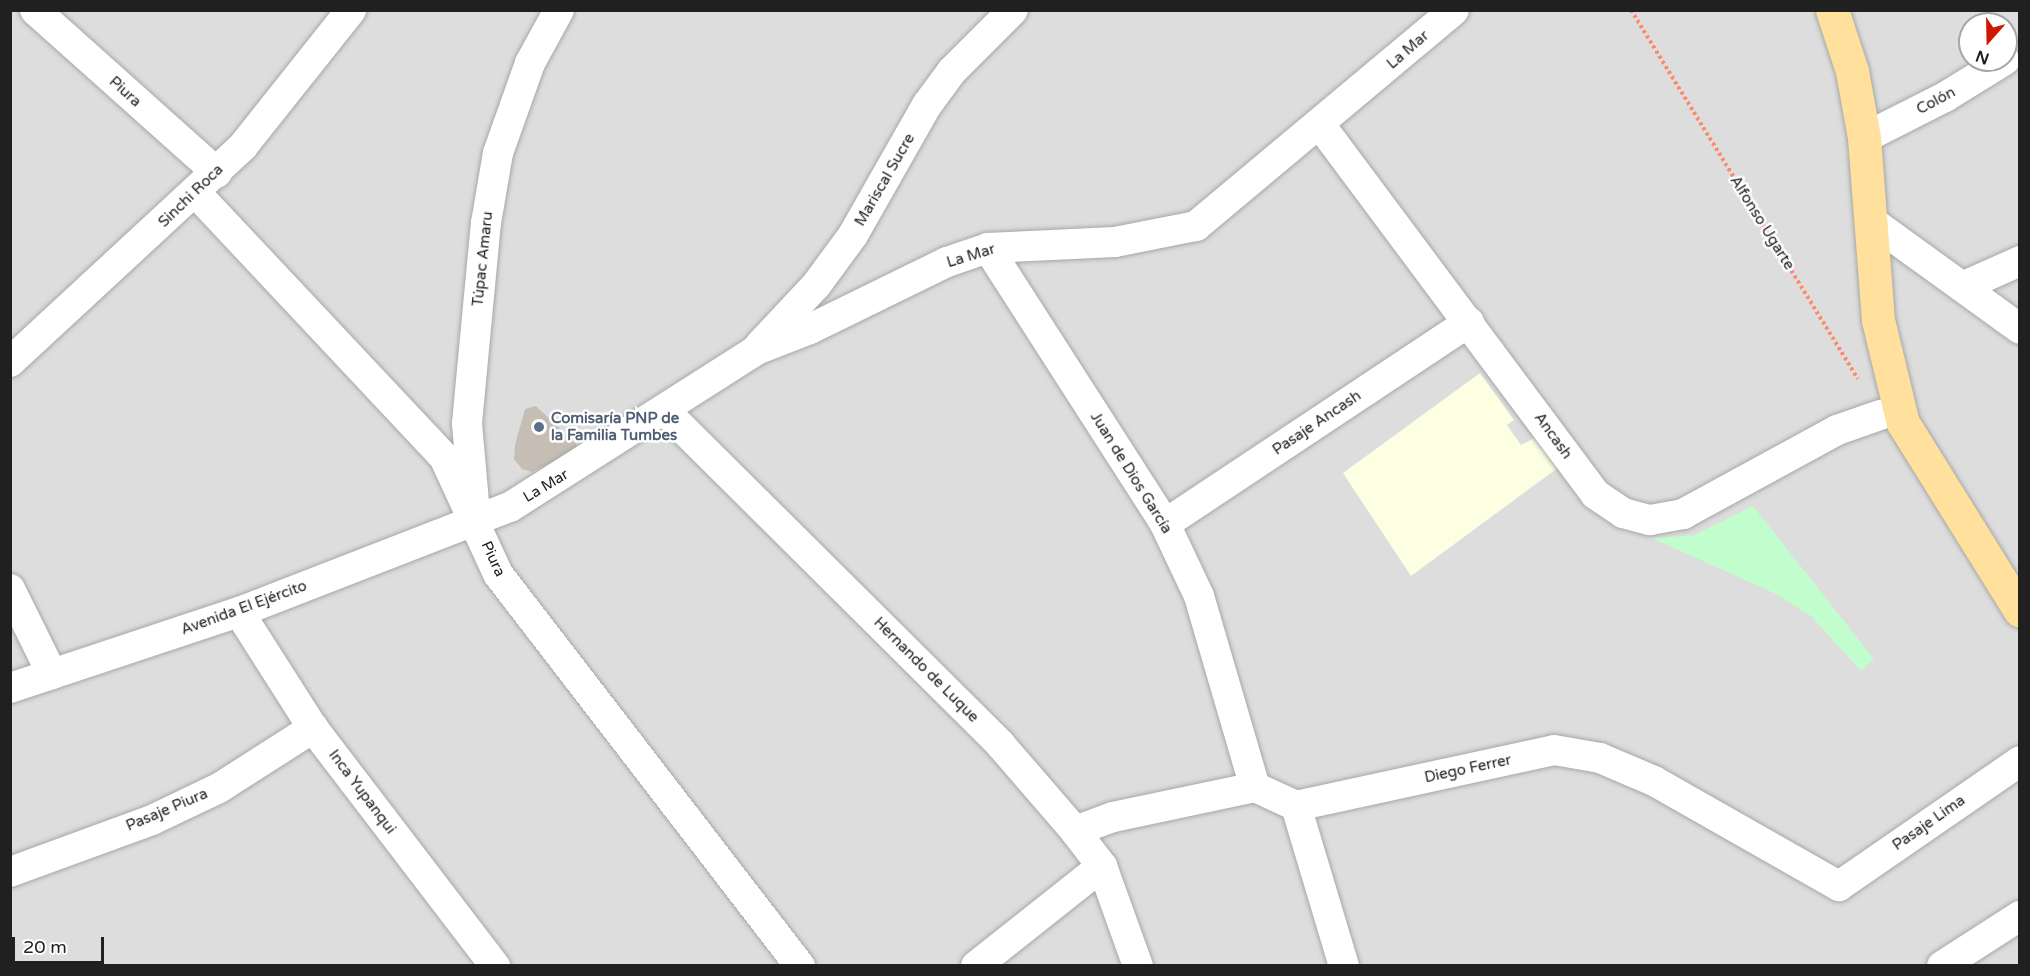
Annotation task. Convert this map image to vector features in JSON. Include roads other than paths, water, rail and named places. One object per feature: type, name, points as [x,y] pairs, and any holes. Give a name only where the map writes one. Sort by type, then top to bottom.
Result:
[{"type":"main road","points":[[1832,10],[1852,71],[1864,138],[1878,320],[1903,423],[2019,610]]},
{"type":"street","name":"Piura","points":[[35,10],[206,183],[444,457],[498,574],[800,966]]},
{"type":"street","name":"Sinchi Roca","points":[[10,362],[206,183],[279,104],[351,10]]},
{"type":"street","name":"Túpac Amaru","points":[[475,520],[467,423],[488,212],[509,111],[559,10]]},
{"type":"street","name":"Mariscal Sucre","points":[[756,350],[817,284],[853,235],[927,105],[952,71],[1012,10]]},
{"type":"street","name":"La Mar","points":[[475,520],[550,485],[756,350],[810,329],[947,262],[988,248],[1115,242],[1196,226],[1321,126],[1454,10]]},
{"type":"street","name":"Colón","points":[[1864,138],[1945,97],[1984,72]]},
{"type":"street","name":"Ancash","points":[[1321,126],[1595,494],[1623,513],[1650,520],[1683,514],[1837,430],[1880,415]]},
{"type":"street","points":[[1871,221],[2019,329]]},
{"type":"street","name":"Juan de Dios García","points":[[988,248],[1165,524],[1199,596],[1255,787]]},
{"type":"street","points":[[1962,287],[2019,261]]},
{"type":"street","name":"Pasaje Ancash","points":[[1165,524],[1469,322]]},
{"type":"street","name":"Hernando de Luque","points":[[664,410],[1000,744],[1075,831],[1102,866],[1138,966]]},
{"type":"street","name":"Avenida El Ejército","points":[[10,688],[239,612],[475,520]]},
{"type":"street","points":[[10,589],[52,675]]},
{"type":"street","name":"Inca Yupanqui","points":[[239,612],[313,729],[495,966]]},
{"type":"street","name":"Pasaje Piura","points":[[10,872],[152,820],[219,788],[313,729]]},
{"type":"street","name":"Diego Ferrer","points":[[1296,806],[1554,750],[1600,758],[1654,781],[1839,886]]},
{"type":"street","name":"Pasaje Lima","points":[[1839,886],[2019,760]]},
{"type":"street","points":[[1075,831],[1113,817],[1255,787],[1296,806],[1344,966]]},
{"type":"street","points":[[976,966],[1102,866]]},
{"type":"street","points":[[1942,966],[2019,916]]},
{"type":"place","name":"Comisaría PNP de la Familia Tumbes","points":[[539,427]]}]
